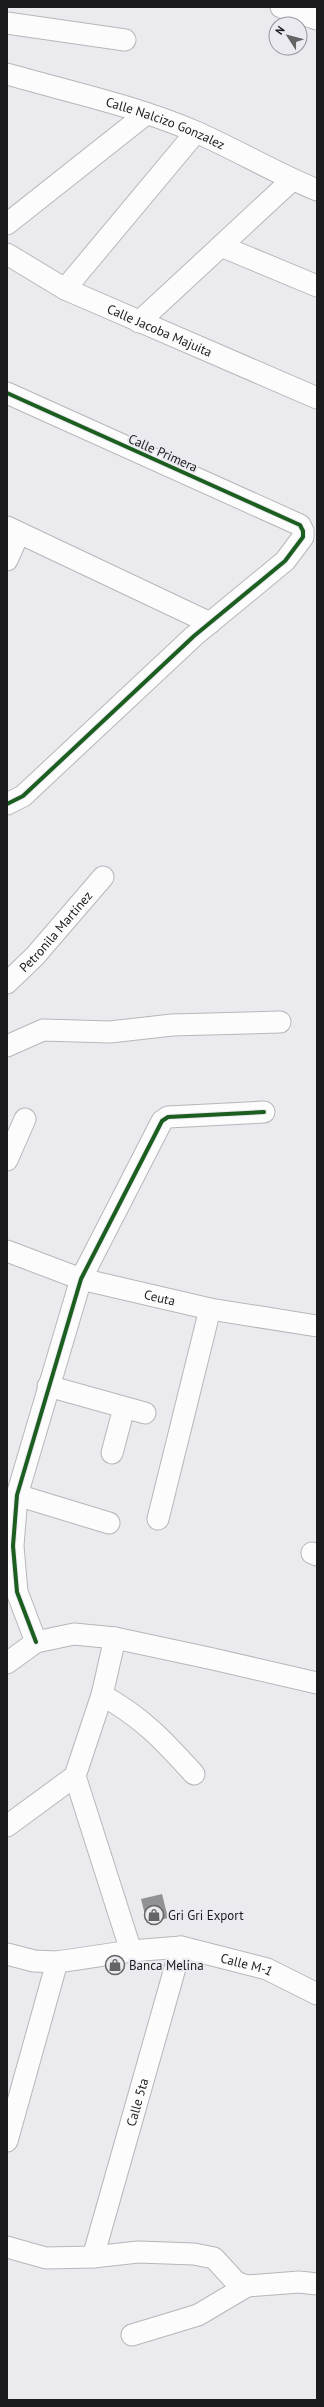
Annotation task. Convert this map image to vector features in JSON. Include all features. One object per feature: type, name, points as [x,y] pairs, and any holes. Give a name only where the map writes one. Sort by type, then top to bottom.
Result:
[{"type":"street","points":[[281,7],[317,19]]},
{"type":"street","points":[[7,23],[125,40]]},
{"type":"street","name":"Calle Nalcizo Gonzalez","points":[[7,74],[146,114],[196,132],[292,180],[317,190]]},
{"type":"street","points":[[7,224],[146,114]]},
{"type":"street","points":[[65,289],[196,132]]},
{"type":"street","points":[[139,322],[292,180]]},
{"type":"street","points":[[221,246],[317,286]]},
{"type":"street","name":"Calle Jacoba Majuita","points":[[7,254],[65,289],[317,398]]},
{"type":"street","name":"Calle Primera","points":[[7,393],[300,525],[308,534]]},
{"type":"street","points":[[7,560],[13,530],[210,623]]},
{"type":"street","points":[[7,804],[23,796],[210,623],[285,561],[308,534]]},
{"type":"street","name":"Petronila Martínez","points":[[7,983],[35,956],[103,877]]},
{"type":"street","points":[[7,1046],[43,1030],[110,1032],[172,1025],[280,1022]]},
{"type":"street","points":[[36,1642],[17,1592],[13,1546],[17,1495],[15,1466],[48,1386],[81,1279],[162,1121],[168,1117],[264,1112]]},
{"type":"street","points":[[7,1160],[25,1119]]},
{"type":"street","name":"Ceuta","points":[[7,1251],[81,1279],[210,1310],[317,1326]]},
{"type":"street","points":[[158,1519],[210,1310]]},
{"type":"street","points":[[48,1386],[145,1413]]},
{"type":"street","points":[[112,1453],[124,1408]]},
{"type":"street","points":[[17,1495],[109,1523]]},
{"type":"street","points":[[7,1663],[36,1642],[74,1634],[115,1638],[213,1658],[317,1683]]},
{"type":"street","points":[[7,1826],[75,1776],[102,1695],[115,1638]]},
{"type":"street","points":[[102,1695],[129,1710],[152,1728],[194,1774]]},
{"type":"street","points":[[75,1776],[131,1951]]},
{"type":"street","name":"Calle M-1","points":[[7,1954],[34,1961],[57,1962],[131,1951],[181,1947],[267,1969],[317,1994]]},
{"type":"street","name":"Calle 5ta","points":[[93,2257],[181,1947]]},
{"type":"street","points":[[7,2141],[14,2087],[57,1962]]},
{"type":"street","points":[[7,2247],[46,2258],[93,2257],[138,2252],[194,2254],[214,2258],[236,2282],[247,2286],[299,2282],[317,2284]]},
{"type":"street","points":[[132,2335],[198,2315],[247,2286]]},
{"type":"building","points":[[162,1894],[168,1918],[147,1923],[141,1899]]},
{"type":"cycle path","points":[[7,393],[300,525],[303,531],[303,537],[285,561],[194,636],[23,796],[7,804]]},
{"type":"cycle path","points":[[36,1642],[17,1592],[13,1546],[17,1495],[81,1279],[162,1121],[168,1117],[264,1112]]},
{"type":"place","name":"Gri Gri Export","points":[[154,1915]]},
{"type":"place","name":"Banca Melina","points":[[115,1965]]}]
